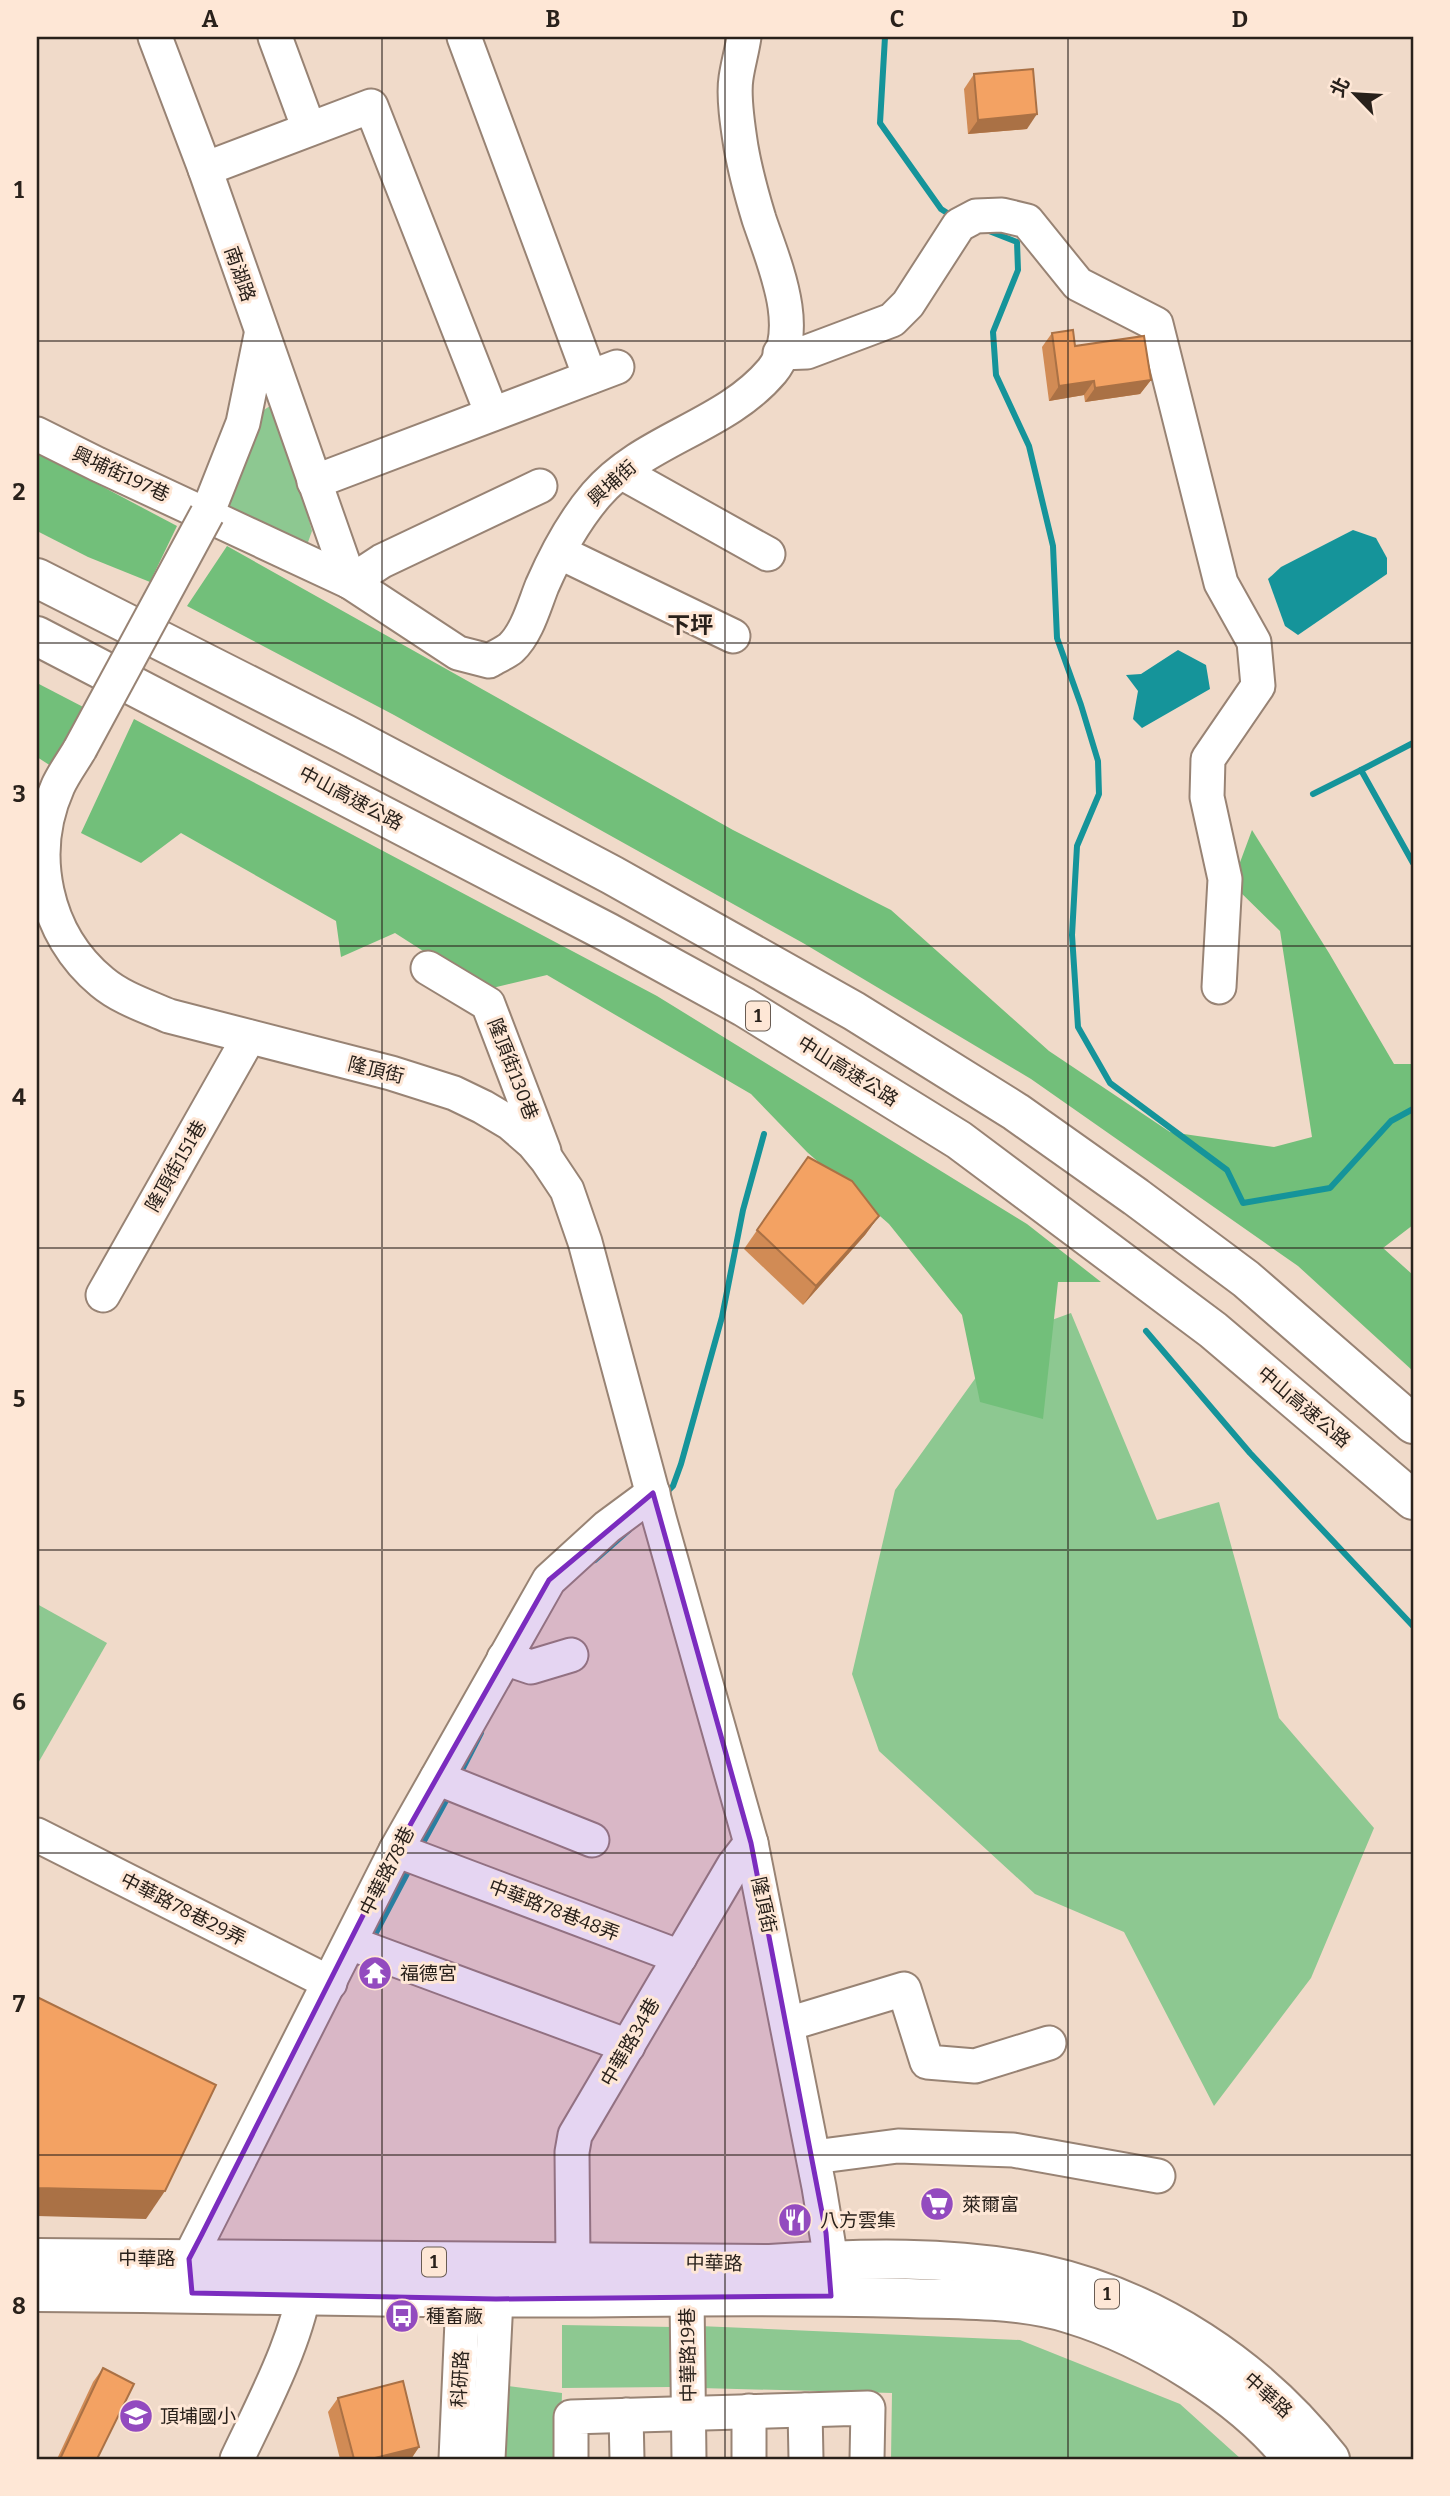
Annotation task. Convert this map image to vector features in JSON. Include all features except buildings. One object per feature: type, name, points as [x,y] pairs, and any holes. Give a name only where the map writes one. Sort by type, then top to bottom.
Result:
[{"type":"main road","points":[[37,578],[393,759],[624,882],[854,1011],[1016,1112],[1136,1196],[1246,1279],[1413,1424]]},
{"type":"main road","name":"中山高速公路","points":[[37,636],[619,938],[744,1007],[959,1140],[1213,1330],[1413,1500]]},
{"type":"main road","name":"中華路","points":[[37,2258],[191,2276],[306,2278],[480,2298],[687,2297],[938,2262],[988,2266],[1039,2274],[1115,2297],[1154,2313],[1246,2373],[1282,2406],[1330,2459]]},
{"type":"main road","name":"中華路","points":[[306,2278],[463,2262],[573,2260],[770,2264],[831,2278],[1042,2306],[1072,2314],[1139,2342],[1194,2373],[1235,2401],[1293,2459]]},
{"type":"main road","name":"中華路","points":[[37,2292],[191,2276]]},
{"type":"street","name":"南湖路","points":[[155,37],[205,169],[349,582]]},
{"type":"street","points":[[275,37],[309,130]]},
{"type":"street","points":[[314,482],[603,372],[464,37]]},
{"type":"street","name":"興埔街","points":[[207,514],[349,582],[458,653],[488,661],[511,648],[523,631],[559,552],[584,509],[621,472],[652,450],[707,420],[757,388],[775,368],[785,343],[786,314],[779,282],[758,216],[741,148],[735,81],[744,37]]},
{"type":"street","points":[[205,169],[371,106],[492,414]]},
{"type":"street","points":[[780,354],[807,352],[892,320],[908,304],[965,222],[976,216],[1002,215],[1027,221],[1078,284],[1156,324],[1221,583],[1254,642],[1258,686],[1208,759],[1207,797],[1225,879],[1219,987]]},
{"type":"street","points":[[207,514],[243,423],[261,335]]},
{"type":"street","name":"興埔街197巷","points":[[37,434],[207,514]]},
{"type":"street","points":[[621,472],[768,554]]},
{"type":"street","points":[[349,582],[382,561],[540,486]]},
{"type":"street","name":"隆頂街","points":[[207,514],[80,749],[48,779],[42,845],[43,874],[50,906],[62,934],[78,959],[103,983],[134,1002],[169,1016],[391,1073],[454,1093],[510,1124],[533,1143],[567,1190],[585,1242],[656,1507],[751,1843],[814,2157],[831,2278]]},
{"type":"street","points":[[559,552],[733,636]]},
{"type":"street","name":"隆頂街130巷","points":[[428,968],[488,1004],[547,1160]]},
{"type":"street","name":"隆頂街151巷","points":[[103,1295],[249,1037]]},
{"type":"street","name":"中華路78巷","points":[[191,2276],[396,1850],[448,1782],[514,1662],[549,1580],[607,1527],[656,1507]]},
{"type":"street","points":[[514,1662],[570,1655]]},
{"type":"street","points":[[448,1782],[592,1840]]},
{"type":"street","name":"中華路78巷29弄","points":[[37,1835],[330,1983]]},
{"type":"street","name":"中華路34巷","points":[[573,2260],[572,2152],[575,2135],[734,1865],[751,1843]]},
{"type":"street","name":"中華路78巷48弄","points":[[396,1850],[680,1958]]},
{"type":"street","points":[[350,1944],[628,2046]]},
{"type":"street","points":[[788,2024],[904,1989],[927,2062],[975,2066],[1049,2043]]},
{"type":"street","points":[[814,2157],[898,2146],[1013,2150],[1158,2176]]},
{"type":"street","points":[[237,2459],[274,2380],[306,2278]]},
{"type":"street","name":"中華路19巷","points":[[687,2297],[689,2459]]},
{"type":"street","name":"科研路","points":[[456,2459],[480,2298]]},
{"type":"street","name":"科研路","points":[[480,2298],[488,2459]]},
{"type":"street","points":[[571,2459],[571,2417],[868,2408],[867,2459]]},
{"type":"street","points":[[805,2410],[806,2459]]},
{"type":"street","points":[[749,2411],[749,2459]]},
{"type":"street","points":[[626,2415],[627,2459]]},
{"type":"highlighted area","points":[[653,1493],[751,1843],[826,2233],[831,2296],[496,2299],[192,2293],[189,2259],[396,1850],[549,1580]]},
{"type":"green space","points":[[270,406],[279,410],[312,531],[307,545],[227,513],[259,413]]},
{"type":"green space","points":[[37,452],[177,526],[150,582],[88,557],[37,531]]},
{"type":"green space","points":[[227,546],[733,830],[891,910],[1049,1051],[1170,1132],[1274,1147],[1312,1137],[1280,931],[1232,884],[1252,830],[1394,1064],[1413,1064],[1413,1225],[1383,1248],[1413,1275],[1413,1371],[1298,1266],[1031,1079],[803,943],[394,715],[187,606]]},
{"type":"green space","points":[[37,683],[89,710],[51,766],[37,757]]},
{"type":"green space","points":[[134,719],[657,996],[1027,1224],[1101,1282],[1058,1282],[1043,1419],[980,1402],[962,1315],[889,1224],[807,1152],[751,1094],[547,975],[484,990],[395,933],[341,957],[336,921],[181,833],[141,863],[81,833]]},
{"type":"green space","points":[[1071,1313],[1157,1520],[1219,1502],[1279,1718],[1374,1828],[1311,1978],[1214,2106],[1124,1932],[1035,1894],[879,1751],[852,1674],[895,1490],[1005,1337]]},
{"type":"green space","points":[[37,1604],[107,1643],[37,1765]]},
{"type":"green space","points":[[562,2325],[673,2327],[670,2387],[562,2388]]},
{"type":"green space","points":[[699,2326],[1020,2340],[1180,2404],[1241,2459],[891,2459],[892,2393],[700,2388]]},
{"type":"green space","points":[[501,2385],[562,2393],[560,2459],[498,2459]]},
{"type":"water","points":[[1353,530],[1376,538],[1387,558],[1387,574],[1298,635],[1285,626],[1268,579],[1281,567]]},
{"type":"water","points":[[1178,650],[1206,665],[1210,689],[1142,728],[1133,719],[1138,691],[1126,675],[1141,674]]},
{"type":"waterway","points":[[885,37],[880,123],[941,209],[955,218]]},
{"type":"waterway","points":[[989,231],[1017,242],[1018,270],[993,332],[996,375],[1029,446],[1053,546],[1057,638],[1098,761],[1099,794],[1077,846],[1072,935],[1078,1027],[1110,1083],[1227,1170],[1243,1203],[1330,1188],[1391,1121],[1413,1109]]},
{"type":"waterway","points":[[1413,743],[1361,770],[1413,863]]},
{"type":"waterway","points":[[1313,794],[1361,770]]},
{"type":"waterway","points":[[664,1495],[673,1486],[681,1464],[722,1317],[743,1210],[764,1134]]},
{"type":"waterway","points":[[1146,1331],[1250,1453],[1413,1626]]},
{"type":"waterway","points":[[595,1560],[629,1530]]},
{"type":"waterway","points":[[459,1776],[481,1733]]},
{"type":"waterway","points":[[419,1850],[449,1795]]},
{"type":"waterway","points":[[372,1940],[411,1866]]},
{"type":"place","name":"福德宮","points":[[375,1973]]},
{"type":"place","name":"萊爾富","points":[[937,2204]]},
{"type":"place","name":"八方雲集","points":[[795,2220]]},
{"type":"place","name":"種畜廠","points":[[402,2316]]},
{"type":"place","name":"頂埔國小","points":[[136,2416]]},
{"type":"district","name":"下坪","points":[[690,625]]}]
